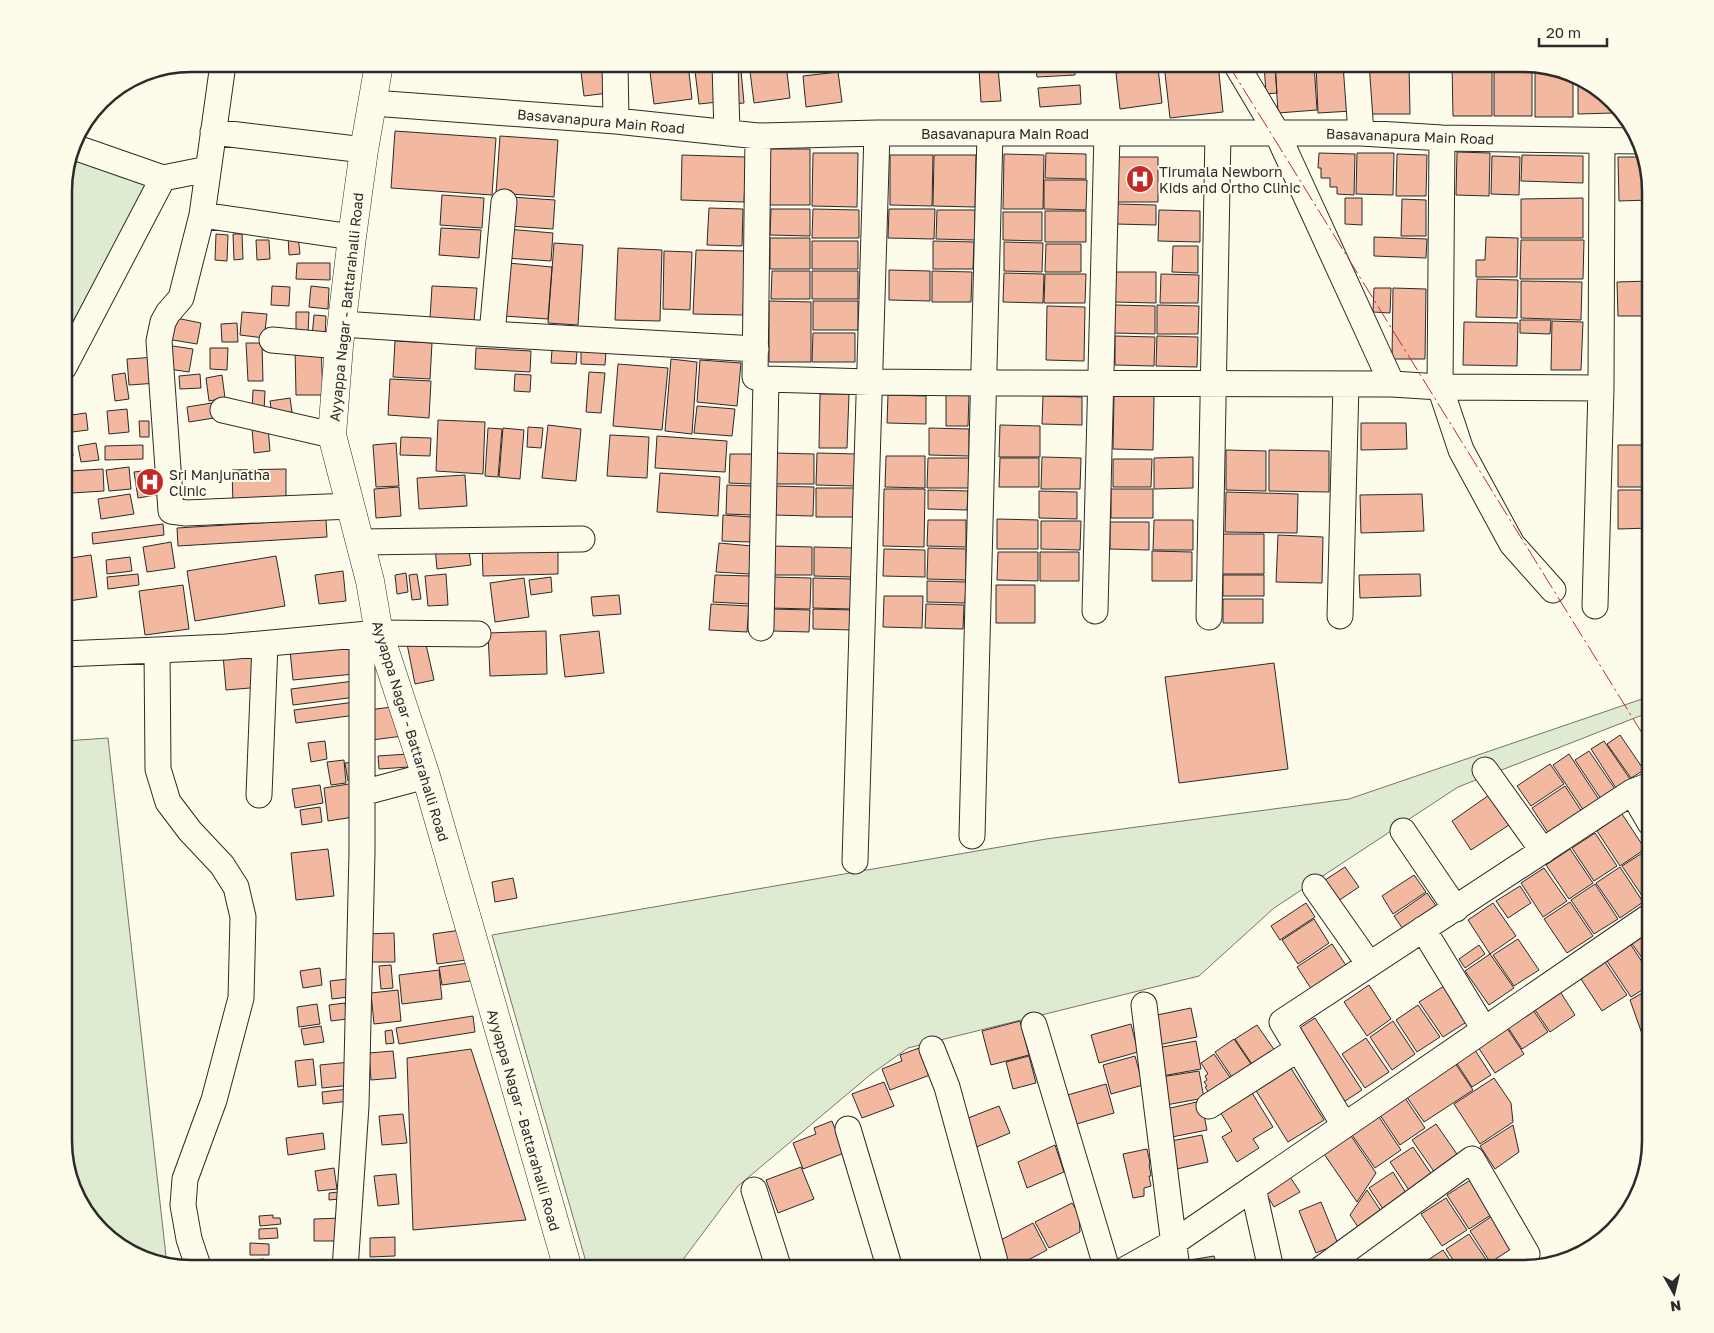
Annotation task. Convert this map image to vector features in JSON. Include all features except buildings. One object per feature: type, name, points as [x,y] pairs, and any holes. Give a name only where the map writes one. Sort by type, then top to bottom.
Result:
[{"type":"main road","name":"Ayyappa Nagar - Battarahalli Road","points":[[378,73],[364,150],[352,237],[332,434],[370,581],[370,634],[426,776],[473,945],[565,1260]]},
{"type":"street","points":[[1241,72],[1277,133],[1392,384]]},
{"type":"street","points":[[1357,72],[1361,133]]},
{"type":"street","points":[[222,73],[202,215],[180,298],[163,322],[159,341],[172,511],[186,513],[350,506]]},
{"type":"street","points":[[615,73],[616,121]]},
{"type":"street","points":[[726,73],[727,133]]},
{"type":"street","name":"Basavanapura Main Road","points":[[373,103],[616,121],[758,136],[878,133],[1361,133],[1442,138],[1630,141]]},
{"type":"street","points":[[213,132],[364,150]]},
{"type":"street","points":[[855,861],[878,133]]},
{"type":"street","points":[[972,836],[990,133]]},
{"type":"street","points":[[1095,611],[1107,133]]},
{"type":"street","points":[[1209,617],[1218,133]]},
{"type":"street","points":[[758,136],[755,377],[766,379],[984,384],[1392,384],[1440,387],[1601,388]]},
{"type":"street","points":[[1442,138],[1440,387],[1460,450],[1512,544],[1553,590]]},
{"type":"street","points":[[1594,606],[1601,388],[1602,141]]},
{"type":"street","points":[[81,149],[163,178],[208,169]]},
{"type":"street","points":[[73,350],[163,178]]},
{"type":"street","points":[[492,334],[504,202]]},
{"type":"street","points":[[202,215],[352,237]]},
{"type":"street","points":[[272,340],[341,335],[492,334],[756,349]]},
{"type":"street","points":[[761,628],[766,379]]},
{"type":"street","points":[[1340,616],[1346,384]]},
{"type":"street","points":[[223,410],[332,434]]},
{"type":"street","points":[[360,542],[582,539]]},
{"type":"street","points":[[73,654],[265,644],[370,634],[478,634]]},
{"type":"street","points":[[346,1260],[356,1106],[362,793],[370,634]]},
{"type":"street","points":[[259,795],[265,644]]},
{"type":"street","points":[[157,650],[158,769],[168,802],[190,831],[222,865],[236,887],[243,917],[241,998],[214,1100],[185,1179],[183,1205],[189,1239],[197,1260]]},
{"type":"street","points":[[1485,770],[1543,851]]},
{"type":"street","points":[[362,793],[426,776]]},
{"type":"street","points":[[1344,1125],[1282,1022],[1641,789]]},
{"type":"street","points":[[1403,831],[1456,909]]},
{"type":"street","points":[[1316,887],[1369,964]]},
{"type":"street","points":[[1143,1260],[1174,1243],[1642,921]]},
{"type":"street","points":[[1423,929],[1484,1029]]},
{"type":"street","points":[[1144,1005],[1175,1260]]},
{"type":"street","points":[[1034,1025],[1104,1260]]},
{"type":"street","points":[[932,1049],[947,1087],[995,1260]]},
{"type":"street","points":[[1209,1106],[1298,1049]]},
{"type":"street","points":[[848,1129],[887,1260]]},
{"type":"street","points":[[1333,1260],[1472,1159],[1527,1254],[1518,1260]]},
{"type":"street","points":[[1253,1188],[1269,1260]]},
{"type":"street","points":[[754,1190],[776,1260]]},
{"type":"green space","points":[[78,156],[150,185],[73,321],[73,184]]},
{"type":"green space","points":[[1642,699],[1642,715],[1458,787],[1274,908],[1199,976],[908,1048],[870,1075],[738,1186],[683,1260],[585,1260],[492,935],[1046,839],[1349,799]]},
{"type":"green space","points":[[108,738],[166,1258],[132,1245],[102,1220],[88,1201],[75,1165],[73,1149],[73,740]]},
{"type":"power","points":[[1233,72],[1642,733]]},
{"type":"place","name":"Tirumala Newborn Kids and Ortho Clinic","points":[[1140,179]]},
{"type":"place","name":"Sri Manjunatha Clinic","points":[[150,482]]}]
